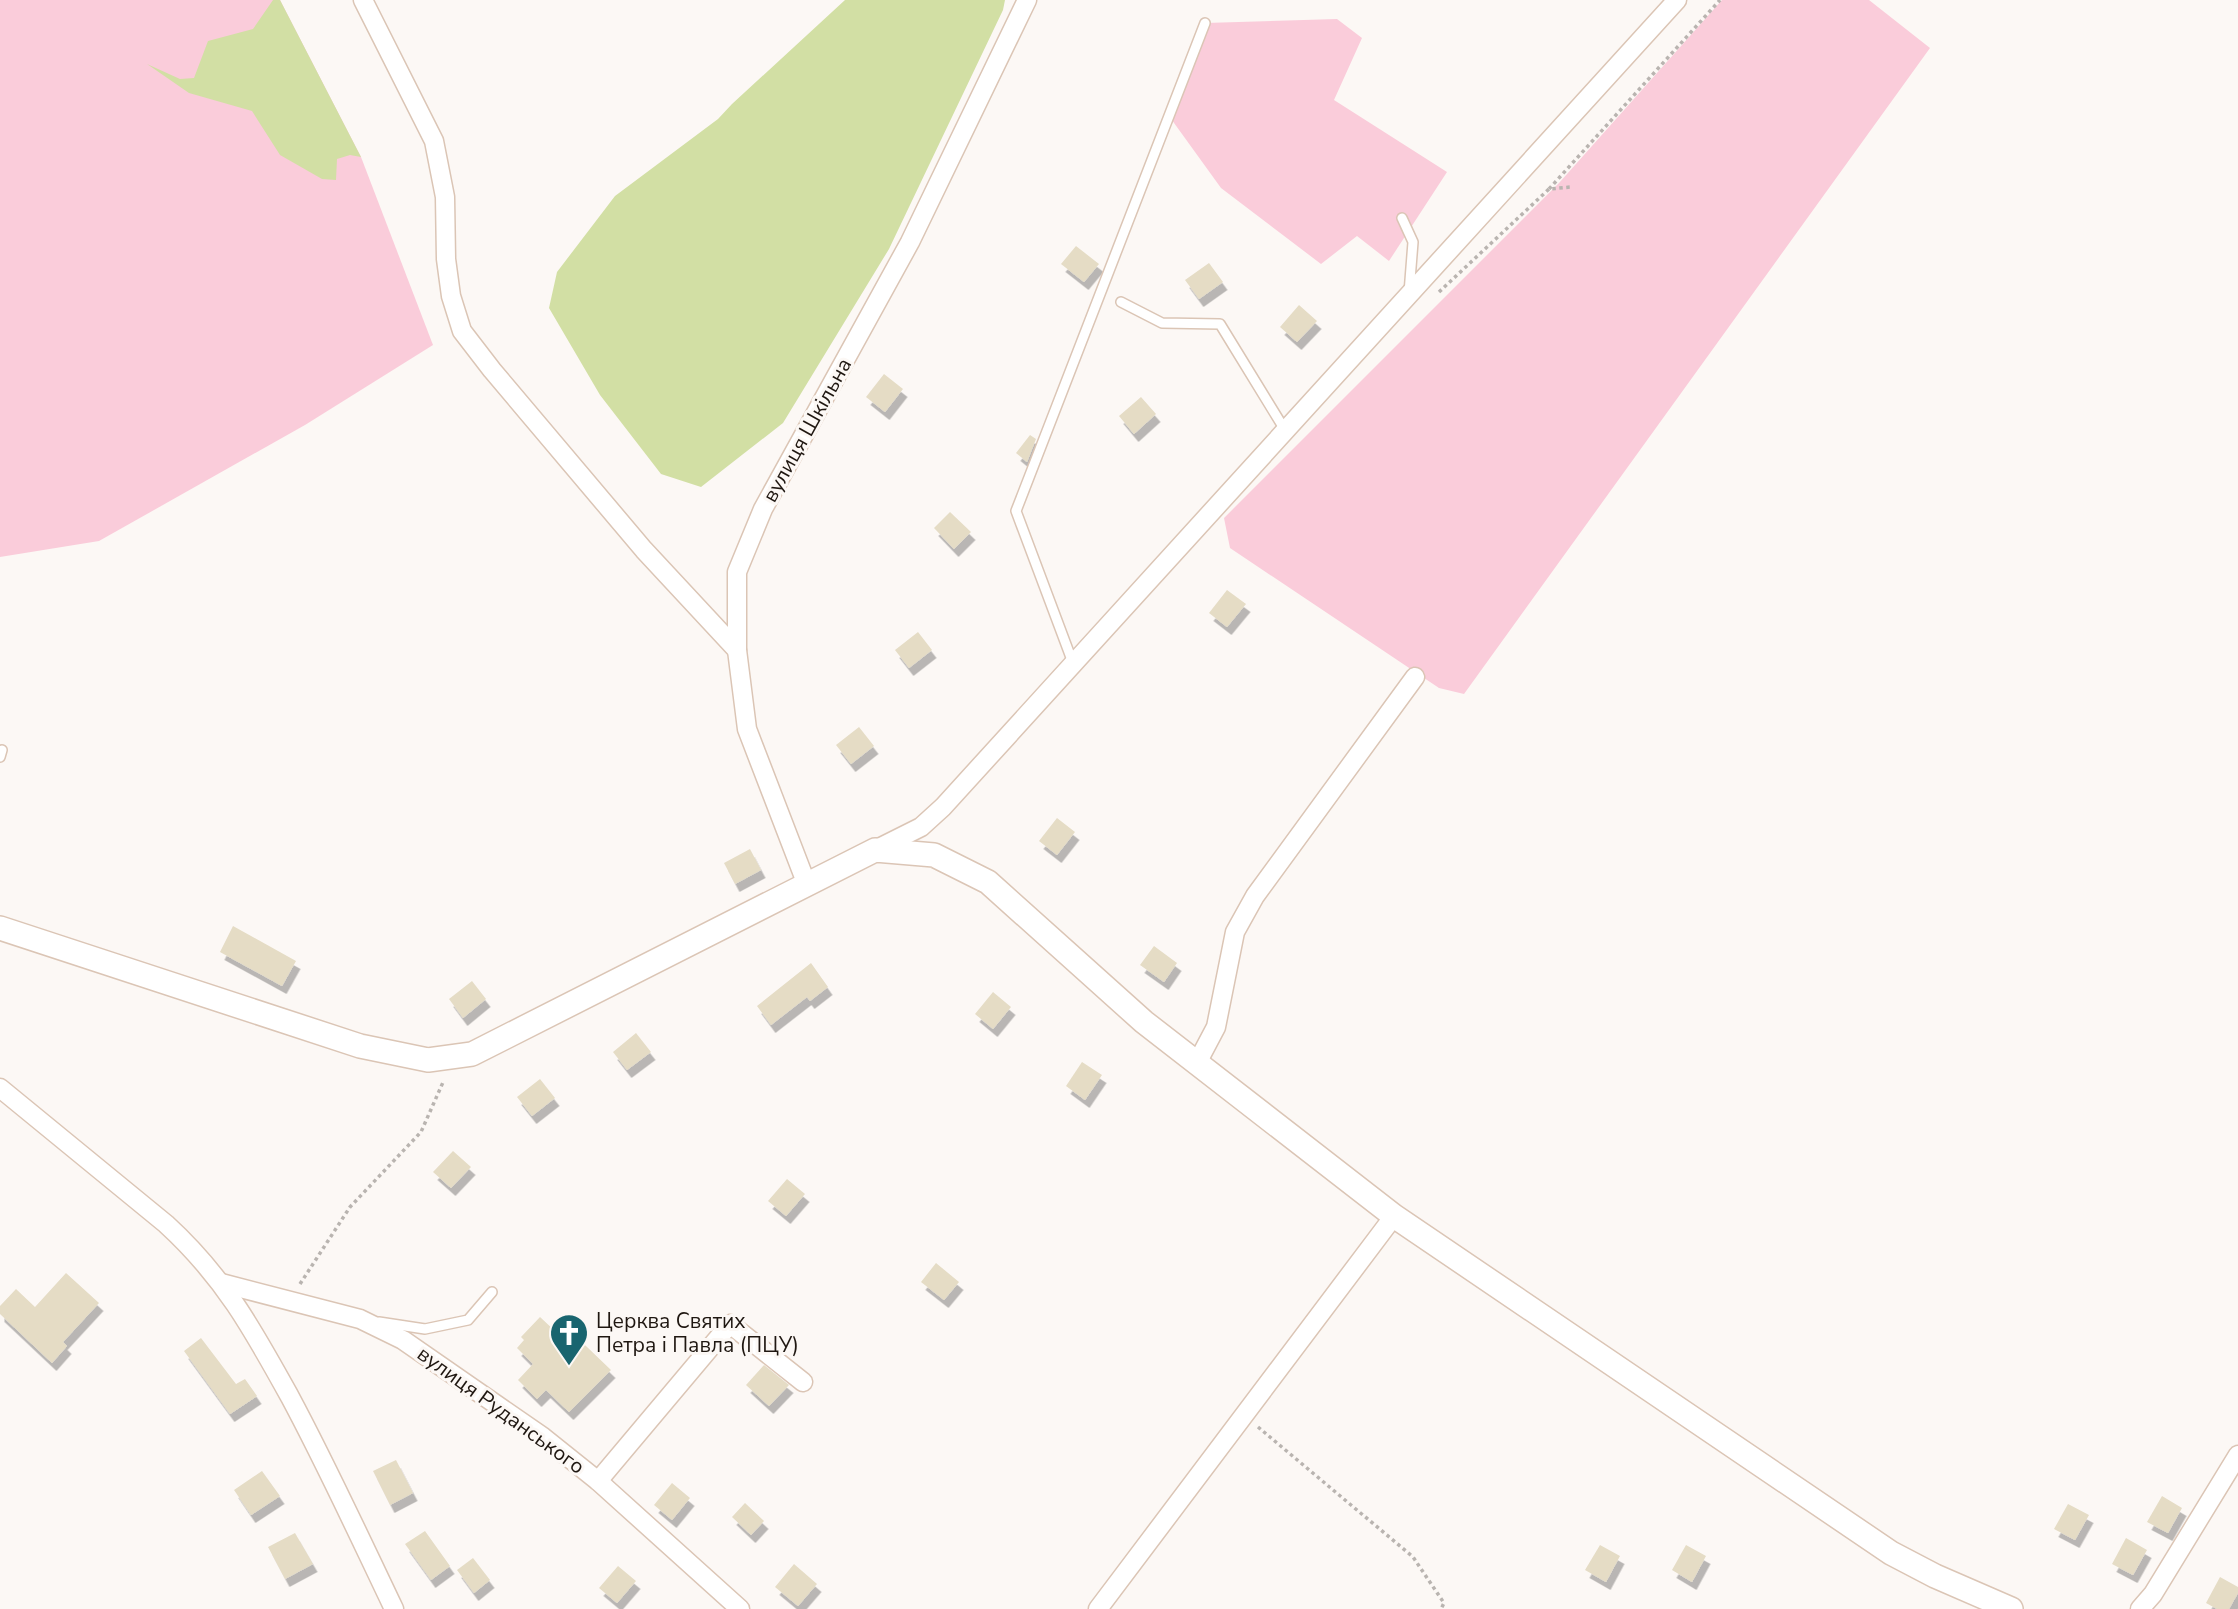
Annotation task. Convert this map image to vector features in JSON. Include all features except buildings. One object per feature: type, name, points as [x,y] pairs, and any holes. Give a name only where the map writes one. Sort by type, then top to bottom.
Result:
[{"type":"street","points":[[363,0],[434,141],[445,197],[446,259],[451,296],[462,331],[645,550],[737,650]]},
{"type":"street","name":"вулиця Шкільна","points":[[807,885],[747,729],[737,650],[737,572],[763,509],[910,242],[1027,0]]},
{"type":"street","points":[[0,928],[360,1046],[428,1060],[471,1054],[921,827],[943,807],[1677,0]]},
{"type":"street","points":[[1197,1063],[1216,1027],[1235,932],[1255,896],[1415,677]]},
{"type":"street","points":[[875,850],[934,855],[988,882],[1144,1022],[1394,1216],[1891,1553],[1935,1576],[2011,1609]]},
{"type":"street","points":[[0,1088],[166,1224],[221,1283],[253,1329],[309,1432],[394,1609]]},
{"type":"street","points":[[1098,1609],[1394,1216]]},
{"type":"street","name":"вулиця Руданського","points":[[221,1283],[360,1319],[403,1340],[543,1437],[598,1481],[740,1609]]},
{"type":"street","points":[[598,1481],[730,1324],[803,1382]]},
{"type":"street","points":[[2140,1609],[2153,1594],[2238,1455]]},
{"type":"lane","points":[[1073,663],[1016,511],[1205,23]]},
{"type":"lane","points":[[1402,218],[1413,242],[1409,295]]},
{"type":"lane","points":[[1121,302],[1162,323],[1220,324],[1285,430]]},
{"type":"lane","points":[[360,1319],[425,1329],[457,1323],[468,1320],[492,1292]]},
{"type":"path","points":[[1439,292],[1549,188],[1720,0]]},
{"type":"path","points":[[1549,188],[1571,187]]},
{"type":"path","points":[[290,1300],[350,1207],[421,1132],[455,1056]]},
{"type":"path","points":[[1244,1415],[1413,1558],[1444,1603],[1441,1609]]},
{"type":"shaded area","points":[[0,0],[280,0],[361,157],[433,345],[305,425],[99,541],[0,557]]},
{"type":"shaded area","points":[[273,0],[280,0],[361,157],[350,155],[337,159],[336,180],[322,179],[280,155],[252,111],[189,93],[147,64],[180,79],[194,78],[208,41],[253,29]]},
{"type":"shaded area","points":[[845,0],[1005,0],[1003,10],[889,249],[783,423],[701,487],[661,474],[600,395],[549,308],[557,272],[615,196],[718,119]]},
{"type":"shaded area","points":[[1722,0],[1869,0],[1930,48],[1464,694],[1439,688],[1230,548],[1224,518],[1559,183]]},
{"type":"shaded area","points":[[1337,19],[1362,38],[1334,100],[1447,172],[1389,261],[1357,236],[1321,264],[1221,188],[1169,116],[1205,23]]},
{"type":"place","name":"Церква Святих Петра і Павла (ПЦУ)","points":[[569,1367]]}]
